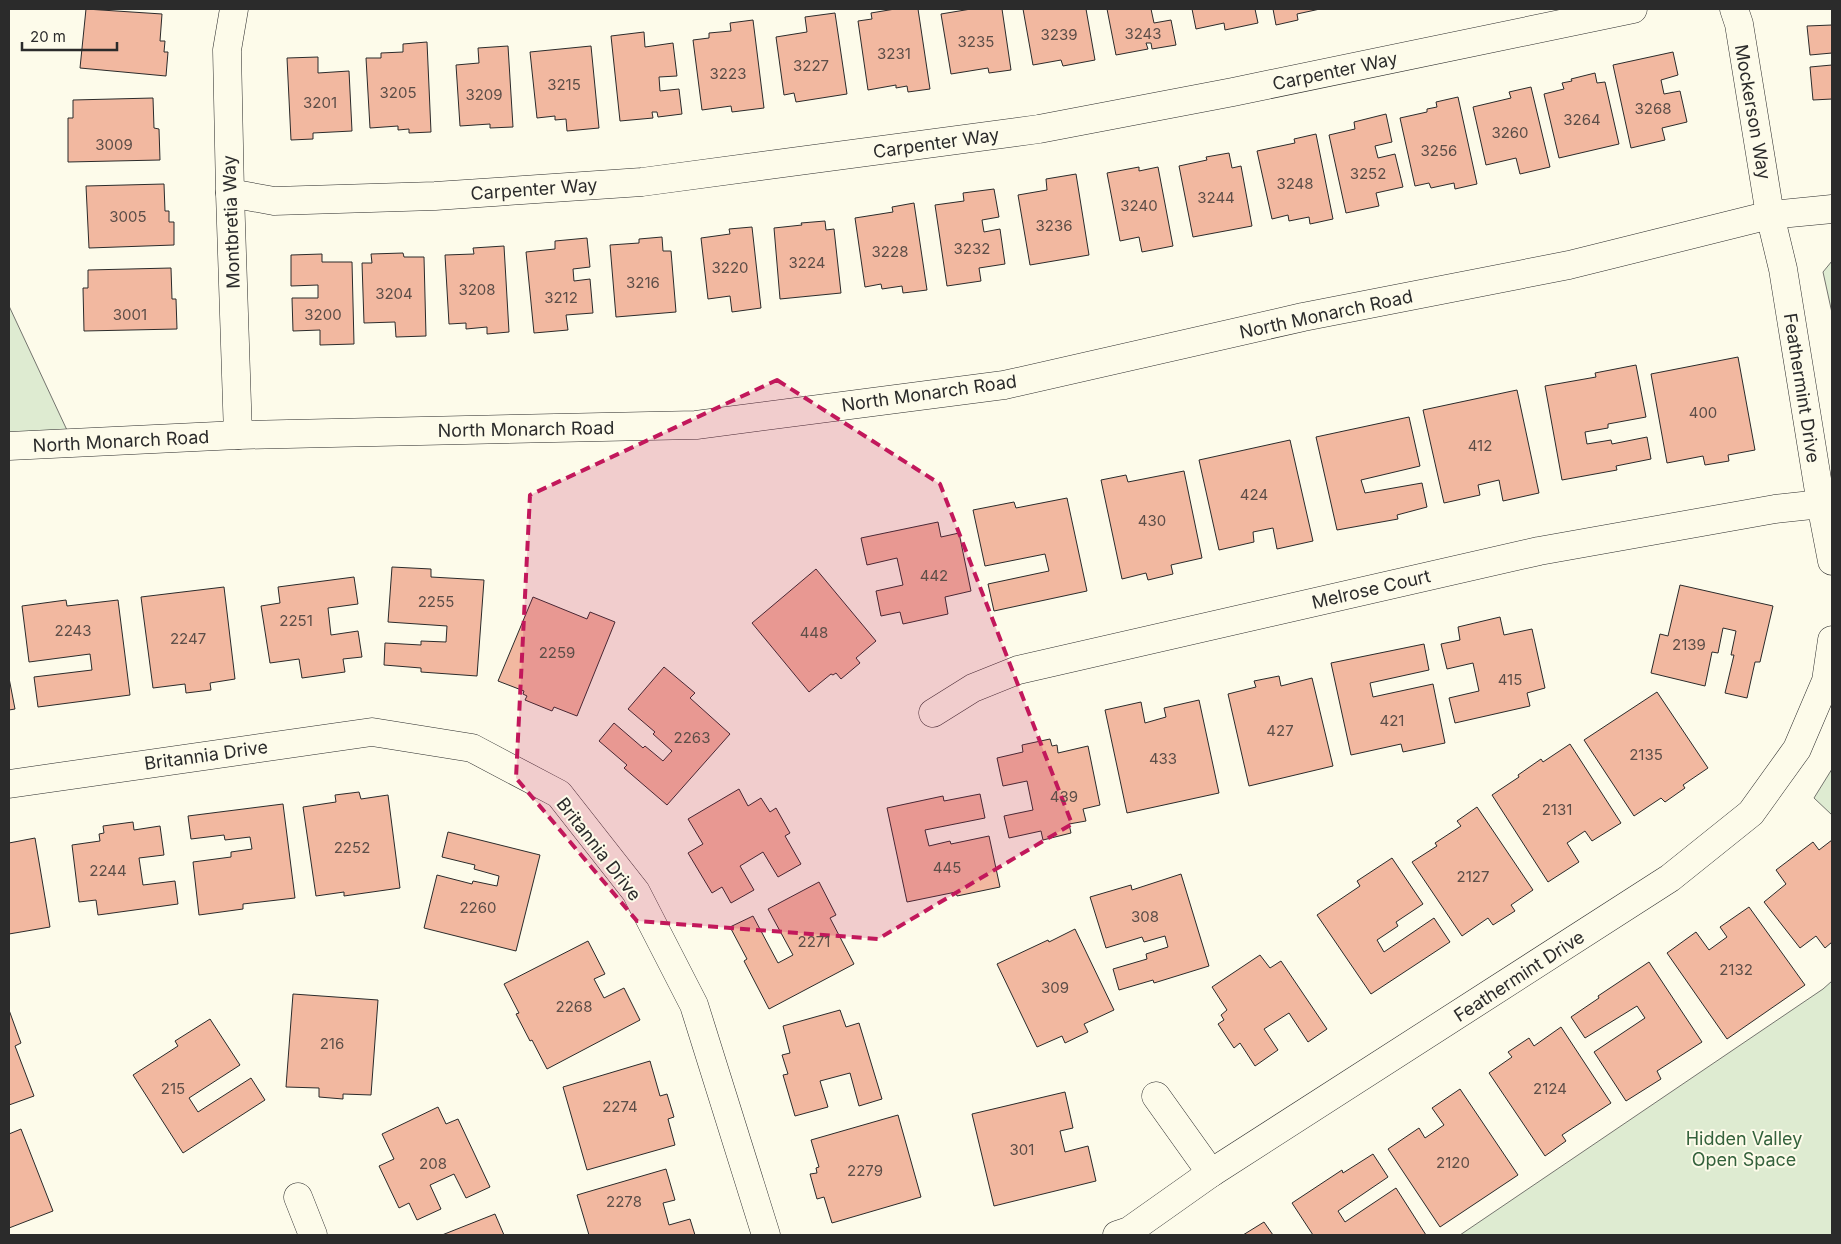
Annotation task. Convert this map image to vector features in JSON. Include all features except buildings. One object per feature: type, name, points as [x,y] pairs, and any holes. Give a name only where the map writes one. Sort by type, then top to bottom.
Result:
[{"type":"street","name":"Montbretia Way","points":[[234,9],[227,50],[238,435]]},
{"type":"street","name":"Carpenter Way","points":[[230,193],[274,201],[435,196],[652,181],[1039,129],[1233,92],[1633,9]]},
{"type":"street","name":"Mockerson Way","points":[[1734,9],[1739,24],[1770,215]]},
{"type":"street","name":"North Monarch Road","points":[[9,446],[238,435],[696,424],[1004,385],[1303,317],[1569,265],[1770,215],[1832,209]]},
{"type":"street","name":"Feathermint Drive","points":[[1770,215],[1783,268],[1832,561]]},
{"type":"street","name":"Melrose Court","points":[[933,713],[973,688],[1018,670],[1540,550],[1775,509],[1821,504]]},
{"type":"street","name":"Feathermint Drive","points":[[1117,1235],[1129,1231],[1211,1173],[1670,878],[1752,812],[1797,749],[1826,681],[1832,640]]},
{"type":"street","name":"Britannia Drive","points":[[9,784],[372,732],[472,748],[559,794],[636,892],[694,1005],[766,1235]]},
{"type":"street","points":[[1156,1096],[1211,1173]]},
{"type":"street","points":[[298,1197],[313,1235]]},
{"type":"highlighted area","points":[[777,380],[940,484],[1072,824],[878,939],[637,921],[516,778],[530,495]]},
{"type":"green space","points":[[1832,261],[1832,313],[1823,272]]},
{"type":"green space","points":[[9,306],[73,443],[9,446]]},
{"type":"green space","points":[[1832,769],[1832,815],[1814,798]]},
{"type":"green space","name":"Hidden Valley Open Space","points":[[1832,981],[1832,1235],[1460,1235],[1823,989]]}]
